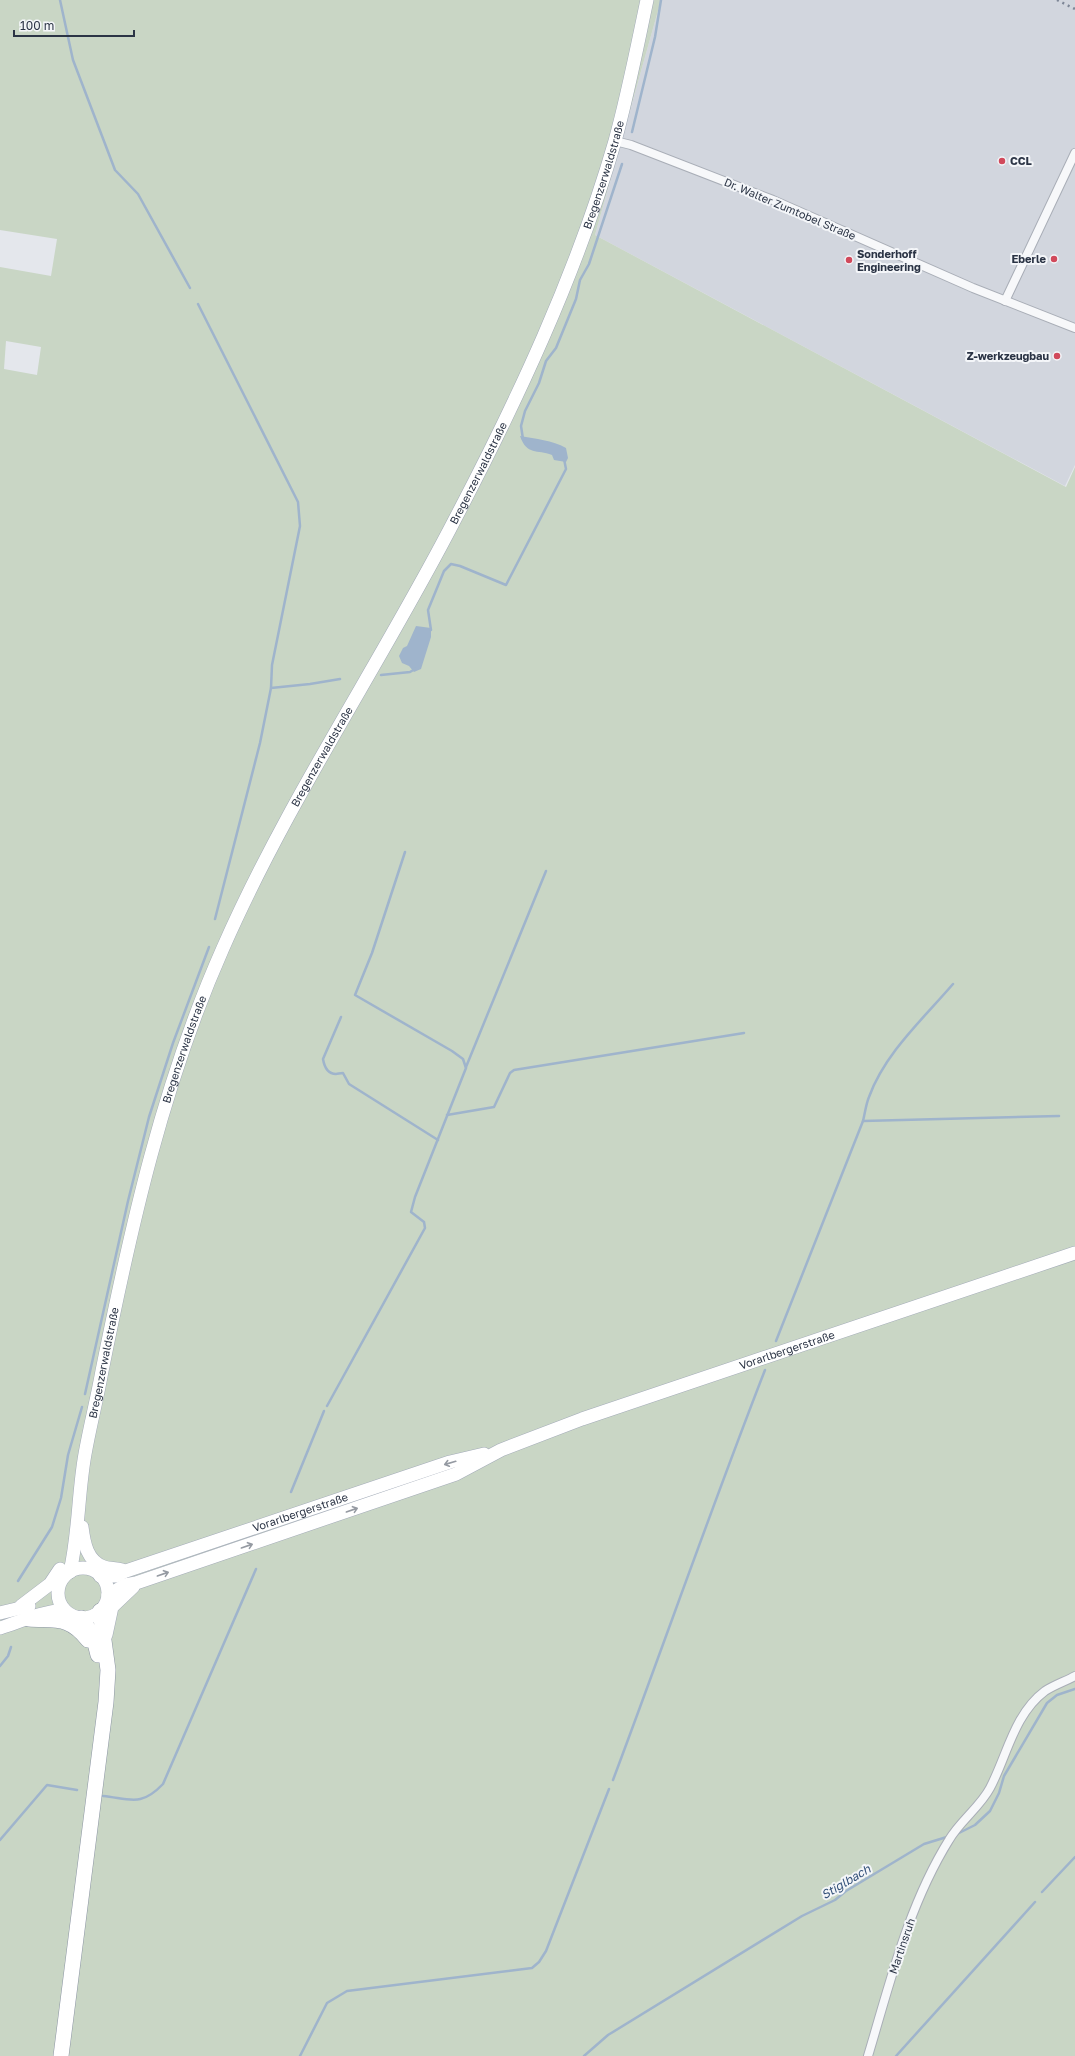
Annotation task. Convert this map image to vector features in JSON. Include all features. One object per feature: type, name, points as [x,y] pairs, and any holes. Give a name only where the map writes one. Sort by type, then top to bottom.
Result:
[{"type":"highway","points":[[61,2056],[106,1702],[108,1670],[100,1611]]},
{"type":"highway","points":[[25,1613],[56,1619],[72,1624],[89,1641],[100,1659]]},
{"type":"highway","points":[[52,2056],[99,1693],[100,1659],[93,1635],[81,1618]]},
{"type":"main road","name":"Bregenzerwaldstraße","points":[[70,1572],[76,1540],[85,1457],[124,1267],[147,1166],[169,1087],[196,1012],[224,946],[261,867],[452,526],[499,433],[541,342],[581,242],[615,141],[630,82],[647,0]]},
{"type":"main road","name":"Vorarlbergerstraße","points":[[70,1572],[80,1568],[95,1573],[116,1576],[126,1571],[450,1462],[501,1450],[633,1402],[1075,1253]]},
{"type":"main road","name":"Vorarlbergerstraße","points":[[108,1595],[125,1585],[136,1583],[456,1474],[501,1450]]},
{"type":"main road","points":[[78,1511],[85,1546],[90,1557],[102,1566],[126,1571]]},
{"type":"main road","points":[[25,1613],[50,1584],[63,1566],[68,1549],[72,1521],[78,1511]]},
{"type":"main road","name":"Bregenzerwaldstraße","points":[[76,1540],[82,1560],[95,1573]]},
{"type":"main road","points":[[70,1572],[64,1576],[58,1590],[59,1601],[64,1610],[81,1618],[94,1615],[100,1611],[108,1595],[106,1585],[95,1573]]},
{"type":"main road","points":[[105,1641],[112,1607],[136,1583]]},
{"type":"main road","points":[[0,1628],[58,1590]]},
{"type":"main road","points":[[0,1614],[36,1614],[64,1610]]},
{"type":"street","name":"Dr. Walter Zumtobel Straße","points":[[615,141],[631,145],[773,200],[1006,301],[1075,328]]},
{"type":"street","points":[[1006,301],[1075,152]]},
{"type":"street","name":"Martinsruh","points":[[868,2056],[896,1959],[922,1891],[948,1840],[990,1788],[1012,1734],[1033,1703],[1045,1691],[1075,1676]]},
{"type":"shaded area","points":[[661,0],[1075,0],[1075,465],[1065,486],[595,235]]},
{"type":"green space","points":[[0,0],[661,0],[595,235],[1066,487],[1075,467],[1075,2056],[0,2056],[0,267],[51,276],[57,239],[0,230]],"holes":[[[6,341],[41,347],[37,375],[4,369]]]},
{"type":"water","points":[[520,436],[550,441],[561,445],[566,448],[568,458],[566,462],[554,460],[552,455],[547,453],[529,449],[526,447]]},
{"type":"water","points":[[416,626],[431,628],[431,637],[421,669],[414,672],[409,666],[402,663],[399,656],[403,648],[407,646]]},
{"type":"waterway","points":[[60,0],[73,60],[115,170],[138,194],[190,288]]},
{"type":"waterway","points":[[632,132],[655,37],[661,0]]},
{"type":"waterway","points":[[523,439],[521,426],[525,411],[539,383],[546,361],[556,348],[576,299],[580,280],[589,264],[622,164]]},
{"type":"waterway","points":[[198,304],[298,502],[300,526],[272,665],[271,688]]},
{"type":"waterway","points":[[431,630],[428,610],[444,571],[451,564],[460,566],[506,585],[566,469],[564,459]]},
{"type":"waterway","points":[[381,675],[410,672],[415,669]]},
{"type":"waterway","points":[[215,919],[260,743],[271,688],[340,679]]},
{"type":"waterway","points":[[327,1406],[425,1228],[424,1222],[411,1212],[415,1197],[466,1068],[463,1059],[452,1051],[355,995],[372,953],[405,852]]},
{"type":"waterway","points":[[466,1067],[546,871]]},
{"type":"waterway","points":[[85,1394],[128,1201],[149,1117],[173,1043],[209,947]]},
{"type":"waterway","points":[[863,1121],[869,1097],[885,1066],[906,1037],[953,984]]},
{"type":"waterway","points":[[341,1017],[323,1059],[326,1069],[333,1074],[343,1073],[349,1084],[438,1140]]},
{"type":"waterway","points":[[447,1115],[494,1107],[510,1073],[514,1070],[744,1033]]},
{"type":"waterway","points":[[776,1341],[863,1121],[1059,1116]]},
{"type":"waterway","points":[[613,1780],[765,1370]]},
{"type":"waterway","points":[[18,1581],[52,1527],[61,1498],[68,1455],[82,1407]]},
{"type":"waterway","points":[[291,1492],[324,1411]]},
{"type":"waterway","points":[[103,1796],[128,1800],[142,1799],[163,1784],[256,1569]]},
{"type":"waterway","points":[[0,1666],[8,1656],[11,1647]]},
{"type":"waterway","name":"Stiglbach","points":[[957,1834],[975,1825],[990,1811],[999,1793],[1004,1776],[1047,1703],[1057,1695],[1075,1689]]},
{"type":"waterway","points":[[0,1840],[47,1785],[77,1790]]},
{"type":"waterway","points":[[300,2056],[327,2003],[347,1991],[532,1968],[539,1962],[546,1951],[609,1789]]},
{"type":"waterway","name":"Stiglbach","points":[[584,2056],[608,2035],[802,1916],[835,1900],[846,1891],[924,1844],[950,1836]]},
{"type":"waterway","points":[[1042,1892],[1075,1857]]},
{"type":"waterway","points":[[896,2056],[1035,1902]]},
{"type":"railway","points":[[1057,0],[1075,9]]},
{"type":"place","name":"CCL","points":[[1002,161]]},
{"type":"place","name":"Eberle","points":[[1054,259]]},
{"type":"place","name":"Sonderhoff Engineering","points":[[849,260]]},
{"type":"place","name":"Z-werkzeugbau","points":[[1057,356]]}]
